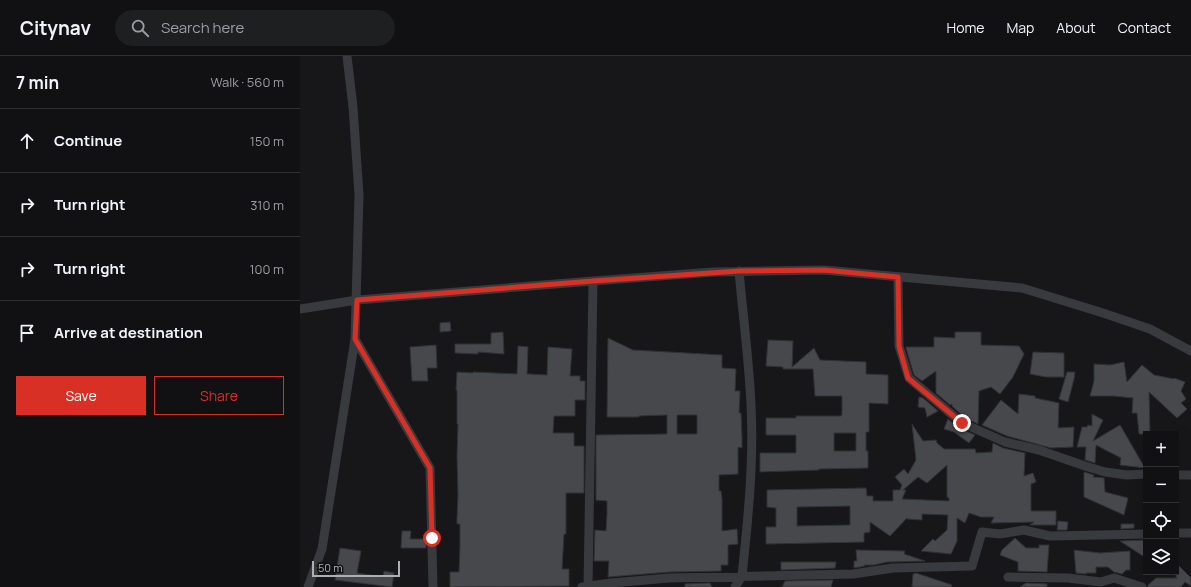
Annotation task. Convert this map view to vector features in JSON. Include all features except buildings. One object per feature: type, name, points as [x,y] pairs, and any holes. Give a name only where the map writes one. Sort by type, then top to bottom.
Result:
[{"type":"street","points":[[308,587],[322,549],[355,339],[359,194],[353,106],[347,56]]},
{"type":"street","points":[[300,309],[357,300],[593,281],[739,271],[824,270],[1022,288],[1150,329],[1191,351]]},
{"type":"street","points":[[735,587],[742,576],[751,495],[751,406],[739,271]]},
{"type":"street","points":[[898,277],[899,346],[908,378],[962,423],[1005,442],[1039,450],[1105,472],[1127,475],[1143,474]]},
{"type":"street","points":[[593,281],[586,587],[669,578],[853,574],[908,567],[972,566],[982,532],[1000,534],[1024,530],[1050,536],[1143,534]]},
{"type":"street","points":[[355,339],[430,468],[433,587]]},
{"type":"street","points":[[1179,475],[1191,475]]},
{"type":"street","points":[[1179,533],[1191,533]]},
{"type":"street","points":[[1008,576],[1068,578],[1102,582],[1114,578],[1142,587]]},
{"type":"route","points":[[432,538],[430,468],[355,339],[357,300],[713,272],[824,270],[898,277],[899,346],[908,378],[962,423]]}]
